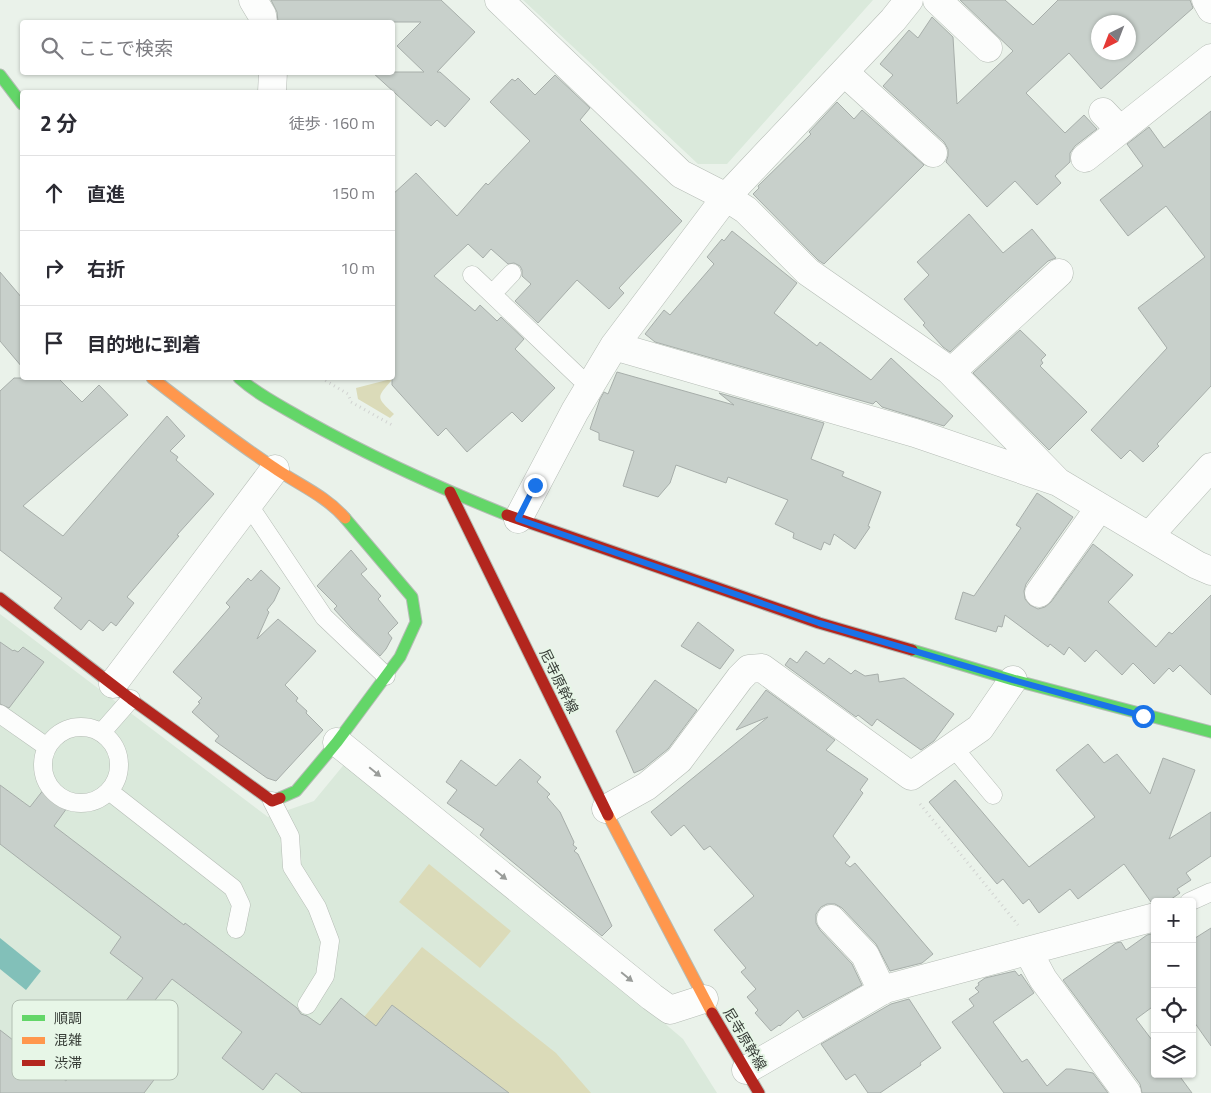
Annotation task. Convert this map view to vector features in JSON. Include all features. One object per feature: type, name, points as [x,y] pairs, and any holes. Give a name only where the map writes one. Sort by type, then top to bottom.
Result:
[{"type":"street","points":[[253,0],[262,14],[263,20]]},
{"type":"street","points":[[499,0],[681,174],[726,197],[746,210],[808,272],[951,372],[1058,482]]},
{"type":"street","points":[[518,519],[570,419],[614,346],[726,197],[909,0]]},
{"type":"street","points":[[937,0],[988,48]]},
{"type":"street","points":[[1206,0],[1211,8]]},
{"type":"street","points":[[1085,158],[1111,121],[1211,58]]},
{"type":"street","points":[[844,72],[933,153]]},
{"type":"street","points":[[0,74],[20,101]]},
{"type":"street","points":[[272,90],[273,75]]},
{"type":"street","points":[[951,372],[1059,273]]},
{"type":"street","points":[[614,346],[916,432],[1058,482],[1149,536],[1206,563]]},
{"type":"street","points":[[0,598],[122,692],[272,801],[296,791],[337,742],[400,657],[416,622],[412,597],[337,509],[201,417],[155,380]]},
{"type":"street","points":[[240,380],[252,390],[347,444],[450,492],[518,519],[819,623],[1013,680],[1143,716],[1211,732]]},
{"type":"street","points":[[122,692],[248,504],[275,468]]},
{"type":"street","points":[[1149,536],[1211,468]]},
{"type":"street","name":"尼寺原幹線","points":[[450,492],[626,852],[704,999],[759,1093]]},
{"type":"street","points":[[1039,593],[1100,507]]},
{"type":"street","points":[[606,809],[648,786],[679,760],[740,678],[749,669],[762,668],[911,776],[980,728],[1013,680]]},
{"type":"street","points":[[337,742],[670,1010],[704,999]]},
{"type":"street","points":[[746,1070],[882,991],[1151,918]]},
{"type":"street","points":[[831,919],[865,954],[882,991]]},
{"type":"street","points":[[1033,950],[1043,979],[1127,1093]]},
{"type":"lane","points":[[492,294],[512,273]]},
{"type":"lane","points":[[472,275],[579,377],[591,384]]},
{"type":"lane","points":[[248,504],[324,617],[386,676]]},
{"type":"lane","points":[[102,732],[122,692]]},
{"type":"lane","points":[[0,714],[47,747]]},
{"type":"lane","points":[[78,726],[91,727],[102,732],[112,741],[118,752],[120,764],[118,776],[109,791],[92,802],[80,803],[68,801],[57,795],[48,785],[43,773],[43,760],[47,747],[54,737],[65,729],[78,726]]},
{"type":"lane","points":[[953,747],[993,795]]},
{"type":"lane","points":[[109,791],[233,888],[241,905],[236,929]]},
{"type":"lane","points":[[272,801],[290,836],[292,867],[317,908],[330,941],[325,976],[307,1005]]},
{"type":"lane","points":[[1196,899],[1211,892]]},
{"type":"path","points":[[324,380],[348,394],[351,402],[392,425]]},
{"type":"path","points":[[911,776],[910,792],[1033,950]]},
{"type":"shaded area","points":[[523,0],[873,0],[727,164],[698,164]]},
{"type":"shaded area","points":[[0,614],[268,817],[314,801],[351,756],[683,1039],[717,1093],[0,1093]]},
{"type":"green space","points":[[392,380],[380,397],[381,401],[394,414],[390,418],[358,399],[356,388]]},
{"type":"green space","points":[[429,864],[511,931],[480,968],[399,902]]},
{"type":"green space","points":[[422,947],[556,1053],[591,1093],[301,1093]]},
{"type":"water","points":[[0,938],[41,971],[26,990],[0,969]]},
{"type":"building","points":[[271,0],[441,0],[475,32],[437,72],[440,72],[470,99],[445,127],[437,120],[431,126],[395,93],[395,90],[392,90],[375,75],[395,75],[395,72],[424,72],[397,46],[421,22],[395,22],[395,20],[278,20],[277,12]]},
{"type":"building","points":[[960,0],[1005,0],[1033,25],[1058,0],[1190,0],[1193,8],[1136,58],[1136,15],[1091,15],[1091,60],[1134,60],[1101,89],[1069,53],[1026,93],[1065,133],[1084,115],[1097,129],[1075,146],[1070,153],[1070,162],[1055,176],[1061,183],[1037,205],[1015,181],[987,207],[946,162],[948,149],[944,142],[883,86],[893,75],[880,64],[909,30],[918,38],[932,17],[953,37],[957,104],[1013,51]]},
{"type":"building","points":[[555,75],[590,108],[580,120],[682,221],[619,288],[624,293],[609,309],[577,280],[538,323],[515,301],[531,284],[522,276],[520,266],[514,263],[508,264],[491,249],[483,258],[468,244],[434,276],[475,311],[480,305],[497,321],[501,317],[524,339],[515,349],[555,388],[522,422],[512,412],[467,452],[446,428],[438,436],[392,385],[392,380],[395,380],[395,192],[416,173],[457,216],[486,183],[488,185],[530,141],[490,102],[512,79],[515,81],[518,78],[535,95]]},
{"type":"building","points":[[837,102],[854,119],[862,110],[924,165],[824,264],[753,194],[759,188],[758,186],[811,134],[809,132]]},
{"type":"building","points":[[1211,111],[1211,386],[1157,444],[1159,446],[1143,462],[1130,450],[1121,459],[1091,430],[1167,348],[1138,308],[1205,257],[1166,206],[1128,236],[1100,200],[1143,166],[1127,144],[1149,127],[1164,148]]},
{"type":"building","points":[[969,214],[1003,253],[1032,229],[1056,258],[1048,261],[950,352],[923,325],[925,323],[904,299],[929,275],[917,262]]},
{"type":"building","points":[[732,231],[797,283],[774,313],[817,346],[820,342],[871,380],[891,358],[953,416],[944,426],[882,407],[876,401],[873,404],[655,342],[645,334],[664,310],[670,315],[714,264],[707,257],[722,239],[724,241]]},
{"type":"building","points":[[0,272],[20,296],[20,365],[0,341]]},
{"type":"building","points":[[1020,330],[1046,355],[1041,360],[1043,363],[1040,366],[1087,412],[1049,450],[973,373]]},
{"type":"building","points":[[617,372],[734,405],[719,393],[824,423],[811,459],[844,472],[842,476],[881,492],[868,526],[870,527],[855,549],[834,534],[830,545],[824,542],[821,550],[793,538],[794,533],[775,524],[788,500],[728,477],[726,483],[676,465],[670,483],[658,497],[623,486],[634,451],[599,440],[599,433],[590,429],[600,399],[604,392],[608,394]]},
{"type":"building","points":[[14,378],[20,378],[20,380],[60,380],[82,402],[99,385],[128,415],[23,506],[63,536],[167,416],[185,436],[170,451],[178,457],[176,460],[214,494],[177,535],[179,536],[127,597],[134,603],[116,626],[111,622],[103,631],[89,620],[81,630],[54,608],[62,598],[0,550],[0,391]]},
{"type":"building","points":[[1037,493],[1073,517],[1026,584],[1024,591],[1025,599],[1030,605],[1038,609],[1045,607],[1051,602],[1093,544],[1133,575],[1108,602],[1156,647],[1169,632],[1172,634],[1211,595],[1211,695],[1180,665],[1173,672],[1169,668],[1154,684],[1133,663],[1122,675],[1096,650],[1085,662],[1069,647],[1064,655],[1050,644],[1048,647],[1005,615],[1002,627],[998,626],[996,632],[955,619],[963,592],[974,596],[1021,528],[1016,525]]},
{"type":"building","points":[[351,550],[367,569],[361,574],[381,596],[378,599],[398,623],[388,633],[392,638],[380,656],[334,609],[337,606],[317,586]]},
{"type":"building","points":[[261,570],[280,588],[267,610],[269,612],[257,639],[278,619],[316,651],[285,685],[298,698],[296,701],[307,711],[306,713],[323,730],[276,781],[267,778],[215,741],[219,736],[192,712],[202,698],[173,672],[230,607],[226,603],[248,578],[251,581]]},
{"type":"building","points":[[698,622],[734,650],[720,669],[681,646]]},
{"type":"building","points":[[0,642],[13,651],[18,652],[23,647],[44,662],[9,708],[0,704]]},
{"type":"building","points":[[806,651],[824,664],[829,658],[851,674],[855,670],[865,676],[878,674],[879,682],[904,678],[954,714],[934,741],[921,750],[877,719],[872,726],[858,715],[856,717],[785,665],[790,658],[797,663]]},
{"type":"building","points":[[655,680],[697,710],[668,749],[643,769],[634,773],[616,731]]},
{"type":"building","points":[[766,690],[835,740],[826,750],[868,779],[860,790],[863,793],[833,836],[850,857],[845,863],[850,867],[855,863],[933,954],[922,963],[890,971],[876,944],[842,908],[835,904],[827,904],[821,907],[816,914],[816,923],[820,930],[852,964],[862,985],[803,1018],[798,1010],[780,1026],[771,1031],[755,1013],[758,1010],[747,997],[756,989],[741,972],[746,968],[714,930],[754,896],[710,846],[704,850],[684,825],[671,836],[651,812],[768,717],[736,730]]},
{"type":"building","points":[[1088,744],[1104,763],[1117,754],[1150,794],[1163,758],[1195,770],[1169,839],[1211,812],[1211,856],[1186,873],[1191,880],[1177,889],[1180,893],[1173,898],[1151,898],[1151,902],[1124,864],[1078,899],[1070,889],[1039,913],[1029,899],[1023,904],[1003,879],[997,884],[929,802],[955,780],[1029,867],[1095,817],[1056,770]]},
{"type":"building","points":[[520,759],[541,777],[537,782],[550,794],[547,797],[560,812],[574,842],[573,845],[577,848],[574,851],[578,854],[612,926],[602,936],[480,835],[484,829],[447,803],[457,790],[446,782],[461,760],[496,786]]},
{"type":"building","points":[[0,785],[30,807],[44,789],[67,808],[54,826],[297,1008],[301,1014],[320,1025],[341,998],[376,1026],[392,1005],[509,1093],[302,1093],[276,1073],[263,1090],[222,1058],[242,1032],[172,979],[155,1000],[127,1000],[143,978],[110,953],[121,937],[0,844]]},
{"type":"building","points":[[1211,928],[1211,1046],[1196,1025],[1196,937]]},
{"type":"building","points":[[1151,934],[1151,1008],[1136,1019],[1151,1039],[1151,1078],[1181,1078],[1192,1093],[1142,1093],[1140,1084],[1063,980],[1116,943],[1121,942],[1126,950]]},
{"type":"building","points":[[1015,971],[1019,976],[1021,974],[1034,993],[993,1022],[1022,1062],[1027,1059],[1047,1086],[1066,1069],[1071,1069],[1093,1073],[1108,1093],[1004,1093],[952,1022],[974,1006],[969,999],[979,992],[975,988],[979,985],[978,983],[985,978]]},
{"type":"building","points":[[909,999],[941,1048],[920,1063],[921,1065],[880,1093],[868,1093],[855,1074],[846,1080],[821,1044],[891,1004]]},
{"type":"building","points":[[0,1030],[12,1039],[12,1080],[154,1080],[144,1093],[0,1093]]},
{"type":"traffic: fast","points":[[0,75],[20,101]]},
{"type":"traffic: fast","points":[[242,380],[270,400],[353,446],[429,482],[507,515]]},
{"type":"traffic: fast","points":[[280,798],[296,791],[337,742],[400,657],[416,622],[412,597],[345,518]]},
{"type":"traffic: fast","points":[[912,650],[1013,680],[1211,732]]},
{"type":"traffic: slow","points":[[155,380],[242,446],[320,496],[345,518]]},
{"type":"traffic: slow","points":[[608,815],[712,1013]]},
{"type":"traffic: jam","points":[[450,492],[608,815]]},
{"type":"traffic: jam","points":[[507,515],[819,623],[912,650]]},
{"type":"traffic: jam","points":[[0,598],[131,699],[272,801],[280,798]]},
{"type":"traffic: jam","points":[[712,1013],[759,1093]]},
{"type":"route","points":[[535,485],[518,519],[819,623],[1143,716]]}]
